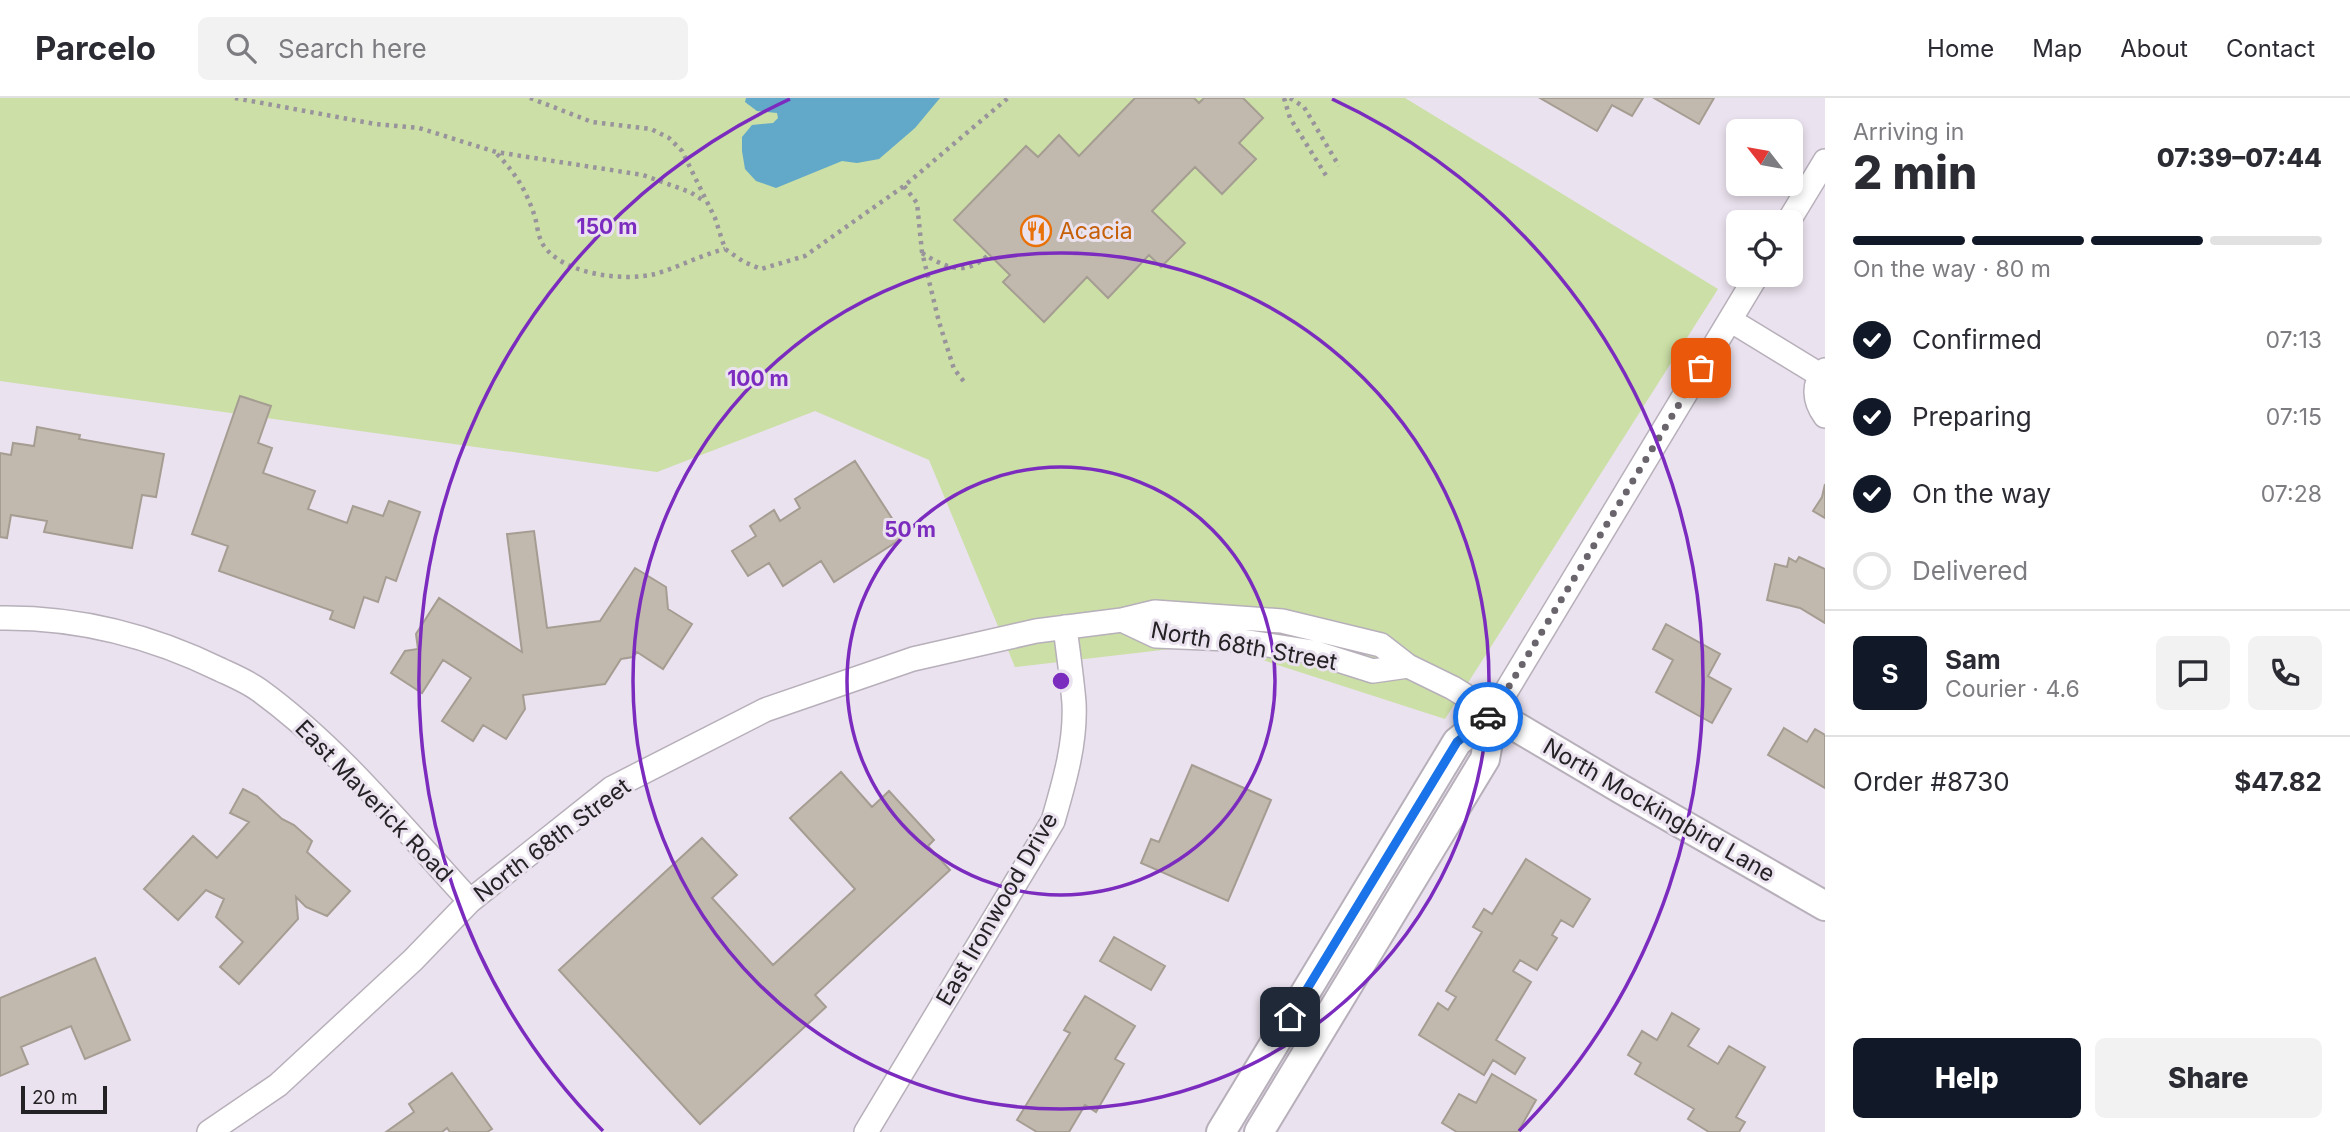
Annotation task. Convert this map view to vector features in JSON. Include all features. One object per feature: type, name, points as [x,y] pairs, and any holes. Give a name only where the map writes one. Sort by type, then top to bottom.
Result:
[{"type":"street","points":[[1795,210],[1825,161]]},
{"type":"street","points":[[1221,1132],[1457,742],[1493,713],[1750,287]]},
{"type":"street","points":[[1730,320],[1823,372],[1816,385],[1816,397],[1825,416]]},
{"type":"street","name":"North 68th Street","points":[[209,1132],[278,1085],[413,960],[470,901],[612,788],[765,710],[913,659],[1036,631],[1122,620],[1156,612],[1282,621],[1381,645],[1408,666],[1453,688],[1493,713]]},
{"type":"street","name":"East Maverick Road","points":[[0,618],[28,618],[129,634],[200,659],[257,688],[320,739],[470,901]]},
{"type":"street","name":"East Ironwood Drive","points":[[866,1132],[1053,821],[1066,780],[1074,705],[1065,627]]},
{"type":"street","points":[[1259,1132],[1485,759],[1493,713]]},
{"type":"street","name":"North Mockingbird Lane","points":[[1493,713],[1825,906]]},
{"type":"path","points":[[236,98],[375,124],[419,128],[496,152],[643,175],[690,192],[706,202]]},
{"type":"path","points":[[530,98],[592,122],[651,129],[669,138],[682,151],[715,218],[725,249],[744,262],[761,269],[805,256],[904,186],[1008,98]]},
{"type":"path","points":[[1284,98],[1290,118],[1327,177]]},
{"type":"path","points":[[1290,98],[1304,107],[1339,166]]},
{"type":"path","points":[[496,152],[523,186],[541,242],[554,257],[573,267],[596,275],[653,274],[725,249]]},
{"type":"path","points":[[904,186],[917,203],[922,252],[939,322],[954,369],[965,383]]},
{"type":"path","points":[[922,252],[945,268],[966,268],[987,256]]},
{"type":"green space","points":[[0,98],[1405,98],[1718,289],[1445,719],[1213,644],[1015,667],[929,460],[815,411],[657,472],[0,381]]},
{"type":"water","points":[[746,98],[940,98],[915,128],[879,159],[857,163],[842,161],[776,188],[756,181],[745,169],[742,137],[752,125],[773,123],[778,118],[777,113],[757,111],[745,102]]},
{"type":"building","points":[[1135,98],[1194,98],[1199,103],[1204,98],[1243,98],[1263,118],[1239,143],[1256,159],[1222,194],[1195,167],[1152,211],[1185,243],[1161,267],[1149,255],[1108,298],[1087,277],[1044,322],[1003,282],[1010,275],[954,220],[1026,146],[1038,157],[1059,135],[1079,156]]},
{"type":"building","points":[[1540,98],[1643,98],[1632,116],[1612,105],[1597,131]]},
{"type":"building","points":[[1654,98],[1714,98],[1699,124]]},
{"type":"building","points":[[240,396],[271,406],[258,443],[272,448],[263,473],[315,491],[308,509],[347,523],[353,506],[383,516],[389,501],[420,512],[396,581],[386,577],[378,602],[364,597],[354,628],[330,619],[333,611],[219,571],[228,546],[192,534]]},
{"type":"building","points":[[37,427],[80,435],[79,439],[164,454],[156,497],[142,495],[132,548],[44,532],[47,521],[11,515],[7,538],[0,537],[0,453],[11,455],[13,443],[34,446]]},
{"type":"building","points":[[855,461],[904,537],[834,582],[821,561],[783,586],[769,563],[748,576],[732,551],[756,536],[750,526],[774,510],[780,521],[800,508],[795,499]]},
{"type":"building","points":[[1825,484],[1825,518],[1813,511],[1822,497]]},
{"type":"building","points":[[534,531],[547,628],[600,621],[635,568],[666,587],[668,609],[692,624],[663,669],[637,652],[633,657],[621,659],[605,684],[523,695],[525,709],[506,739],[483,725],[473,741],[442,721],[471,678],[443,660],[422,693],[391,673],[405,651],[418,649],[416,634],[439,598],[522,652],[507,534]]},
{"type":"building","points":[[1799,557],[1825,569],[1825,623],[1800,608],[1767,600],[1775,564],[1787,567],[1789,558],[1796,562]]},
{"type":"building","points":[[1666,624],[1720,654],[1708,676],[1731,689],[1712,723],[1656,692],[1673,660],[1653,649]]},
{"type":"building","points":[[1784,728],[1807,742],[1815,729],[1825,735],[1825,788],[1768,755]]},
{"type":"building","points":[[1192,765],[1271,800],[1228,901],[1141,863],[1151,839],[1159,842]]},
{"type":"building","points":[[841,772],[872,807],[889,791],[934,840],[928,846],[950,870],[815,995],[826,1007],[700,1124],[559,970],[702,838],[737,875],[712,898],[773,965],[855,889],[790,818]]},
{"type":"building","points":[[243,789],[257,796],[312,841],[307,852],[350,891],[327,916],[306,907],[296,897],[298,919],[239,984],[220,967],[243,942],[216,917],[224,899],[206,890],[178,920],[144,889],[193,836],[217,858],[249,822],[230,813]]},
{"type":"building","points":[[1526,859],[1590,899],[1573,927],[1561,920],[1552,935],[1557,938],[1537,970],[1520,960],[1513,971],[1531,982],[1496,1040],[1525,1058],[1515,1074],[1493,1060],[1484,1075],[1419,1035],[1438,1003],[1448,1010],[1456,997],[1446,991],[1482,932],[1473,927],[1484,909],[1492,914]]},
{"type":"building","points":[[1114,937],[1165,966],[1151,990],[1100,961]]},
{"type":"building","points":[[95,958],[130,1040],[85,1059],[71,1026],[21,1047],[28,1064],[0,1076],[0,998]]},
{"type":"building","points":[[1085,996],[1135,1026],[1115,1059],[1124,1064],[1096,1112],[1085,1105],[1069,1132],[1037,1132],[1017,1120],[1070,1033],[1064,1030]]},
{"type":"building","points":[[1672,1013],[1699,1029],[1688,1046],[1718,1064],[1729,1046],[1765,1067],[1736,1117],[1745,1122],[1739,1132],[1709,1132],[1688,1119],[1694,1109],[1635,1074],[1641,1063],[1628,1055],[1642,1031],[1657,1040]]},
{"type":"building","points":[[452,1073],[492,1129],[487,1132],[450,1132],[447,1128],[442,1132],[386,1132],[414,1112],[409,1104]]},
{"type":"building","points":[[1492,1074],[1536,1100],[1518,1132],[1457,1132],[1442,1123],[1459,1094],[1476,1103]]},
{"type":"way so far","points":[[1488,717],[1493,713],[1701,368]]},
{"type":"place","name":"Acacia","points":[[1036,231]]},
{"type":"route","points":[[1290,1017],[1457,742],[1488,717]]}]
